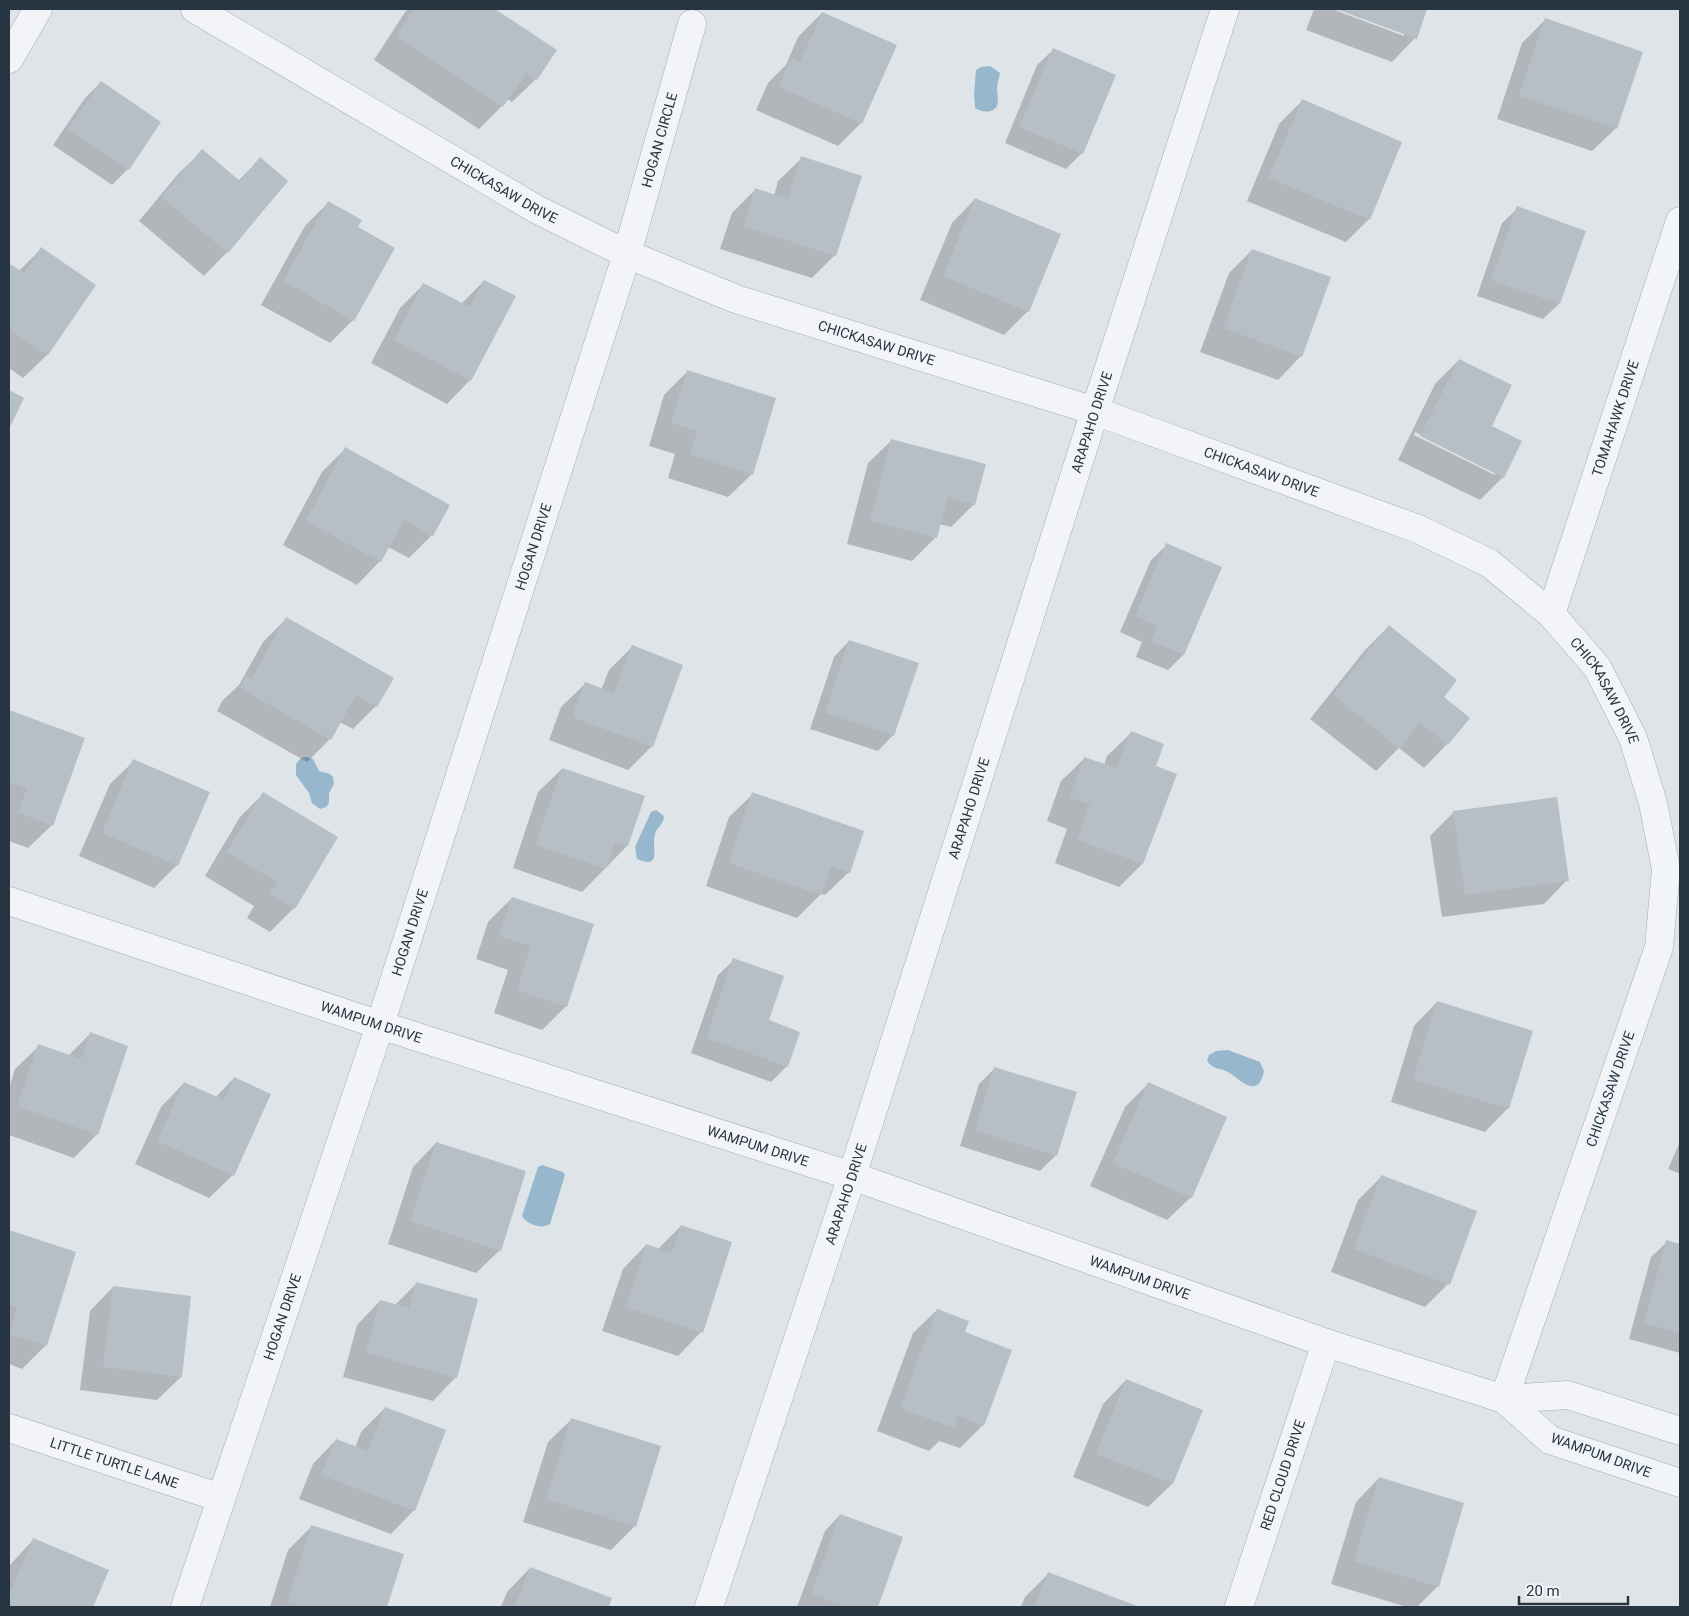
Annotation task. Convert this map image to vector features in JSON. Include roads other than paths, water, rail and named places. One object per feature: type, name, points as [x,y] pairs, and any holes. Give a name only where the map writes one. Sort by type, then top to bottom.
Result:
[{"type":"street","points":[[9,59],[38,9]]},
{"type":"street","name":"CHICKASAW DRIVE","points":[[195,9],[536,209],[627,254],[736,299],[1095,411],[1418,529],[1489,563],[1551,614],[1596,667],[1633,738],[1654,803],[1666,869],[1659,947],[1504,1399]]},
{"type":"street","name":"ARAPAHO DRIVE","points":[[709,1607],[852,1176],[1225,9]]},
{"type":"street","name":"HOGAN CIRCLE","points":[[627,254],[692,24]]},
{"type":"street","name":"TOMAHAWK DRIVE","points":[[1551,614],[1680,221]]},
{"type":"street","name":"HOGAN DRIVE","points":[[185,1607],[380,1025],[627,254]]},
{"type":"street","name":"WAMPUM DRIVE","points":[[9,901],[380,1025],[852,1176],[1326,1343],[1504,1399],[1568,1395],[1680,1431]]},
{"type":"street","name":"RED CLOUD DRIVE","points":[[1239,1607],[1326,1343]]},
{"type":"street","name":"WAMPUM DRIVE","points":[[1504,1399],[1550,1440],[1680,1483]]},
{"type":"street","name":"LITTLE TURTLE LANE","points":[[9,1428],[221,1498]]},
{"type":"water","points":[[990,66],[1000,73],[997,87],[998,104],[993,110],[984,111],[975,108],[976,70],[981,67]]},
{"type":"water","points":[[301,758],[313,759],[319,771],[330,774],[333,777],[334,784],[329,793],[329,803],[326,807],[320,809],[312,803],[309,793],[296,775],[296,764]]},
{"type":"water","points":[[656,810],[664,816],[664,819],[655,834],[653,859],[650,862],[645,862],[637,859],[635,847],[651,812]]},
{"type":"water","points":[[1228,1050],[1260,1062],[1264,1071],[1258,1085],[1253,1086],[1243,1083],[1228,1072],[1215,1068],[1207,1061],[1209,1055],[1216,1051]]},
{"type":"water","points":[[542,1165],[563,1172],[565,1175],[550,1224],[547,1226],[531,1224],[522,1216],[538,1167]]}]
